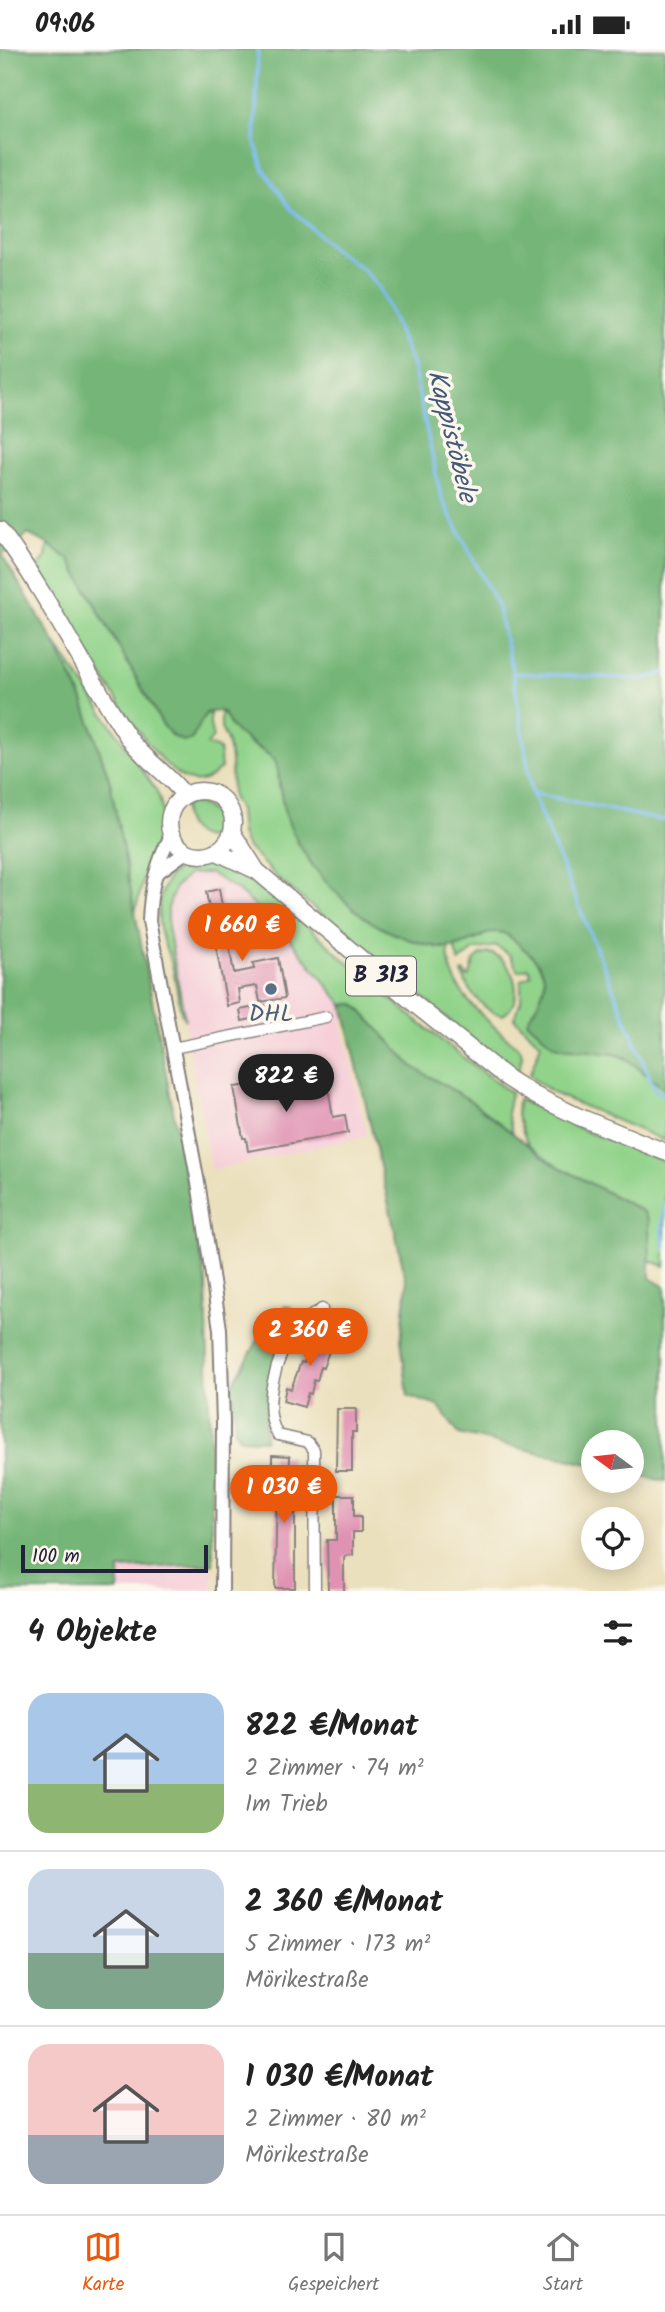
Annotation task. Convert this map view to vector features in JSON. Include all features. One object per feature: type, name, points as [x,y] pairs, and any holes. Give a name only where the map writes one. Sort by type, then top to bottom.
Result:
[{"type":"main road","points":[[0,530],[29,570],[130,740],[151,764],[176,784],[179,800],[168,826],[177,846],[186,852],[207,855],[217,852],[232,832],[230,810],[220,797],[205,791],[194,791],[179,800]]},
{"type":"main road","name":"B 313","points":[[232,832],[257,871]]},
{"type":"main road","name":"B 313","points":[[217,852],[257,871],[416,1006],[507,1078],[534,1095],[665,1152]]},
{"type":"street","points":[[171,837],[162,852],[150,894],[149,921],[215,1290],[222,1357],[222,1591]]},
{"type":"street","points":[[157,873],[186,852]]},
{"type":"street","points":[[173,1048],[326,1017]]},
{"type":"street","points":[[315,1591],[314,1450],[308,1442],[278,1435],[271,1424],[270,1399],[279,1358],[296,1327],[322,1309]]},
{"type":"shaded area","points":[[211,873],[237,890],[285,933],[343,1005],[346,1019],[341,1021],[367,1136],[211,1170],[173,956],[168,908],[175,887],[189,874]]},
{"type":"shaded area","points":[[213,1564],[213,1591],[118,1591],[119,1569]]},
{"type":"green space","points":[[0,49],[665,49],[665,1090],[626,1058],[615,1054],[561,1048],[553,1045],[527,1021],[539,1001],[544,975],[534,958],[506,934],[491,933],[453,947],[432,946],[407,939],[364,917],[327,883],[298,843],[285,813],[276,764],[272,757],[233,729],[220,711],[206,713],[192,739],[185,742],[172,736],[162,724],[70,560],[28,534],[2,555],[53,640],[82,698],[110,782],[206,1281],[213,1564],[120,1569],[118,1591],[0,1591]]},
{"type":"green space","points":[[48,544],[70,560],[162,724],[172,736],[210,712],[213,737],[207,745],[219,749],[221,768],[210,777],[202,781],[188,780],[171,769],[130,718],[38,567],[46,557]]},
{"type":"green space","points":[[53,640],[156,790],[160,802],[160,832],[145,873],[134,916],[110,782],[82,698]]},
{"type":"green space","points":[[221,711],[249,743],[274,758],[278,765],[279,787],[285,812],[298,842],[314,868],[438,948],[448,948],[455,980],[472,1006],[521,1050],[518,1072],[477,1043],[281,881],[246,846],[241,834],[239,810],[232,797],[231,760],[221,728]]},
{"type":"green space","points":[[189,803],[201,805],[211,811],[217,821],[219,833],[215,838],[202,837],[188,826],[184,807]]},
{"type":"green space","points":[[202,859],[223,862],[254,881],[405,1011],[511,1093],[507,1113],[513,1133],[468,1099],[413,1067],[355,1004],[343,1005],[285,933],[237,890],[210,873],[189,874],[175,887],[168,908],[168,928],[185,1020],[161,933],[159,905],[161,894],[172,874],[190,862]]},
{"type":"green space","points":[[490,932],[504,932],[536,958],[546,979],[543,994],[553,1045],[621,1056],[635,1064],[665,1090],[665,1141],[553,1093],[529,1076],[541,1044],[514,1018],[521,1001],[521,980],[531,975],[529,968],[518,971],[510,955],[496,946],[474,950],[459,962],[454,947]]},
{"type":"green space","points":[[490,953],[506,963],[514,981],[514,1000],[503,1015],[490,1010],[478,1000],[462,973],[470,976],[474,961],[481,955]]},
{"type":"green space","points":[[355,1004],[413,1067],[468,1099],[550,1162],[644,1212],[649,1221],[650,1278],[665,1287],[665,1481],[644,1477],[644,1430],[581,1430],[581,1462],[459,1434],[438,1406],[408,1396],[401,1340],[407,1284],[343,1005]]},
{"type":"green space","points":[[518,1099],[585,1131],[665,1162],[665,1266],[648,1260],[649,1221],[644,1212],[550,1162],[528,1145],[517,1116]]},
{"type":"green space","points":[[285,1306],[291,1307],[296,1316],[281,1344],[272,1375],[265,1440],[241,1439],[235,1432],[232,1385],[262,1333]]},
{"type":"building","points":[[219,889],[234,973],[254,969],[253,963],[278,958],[285,998],[260,1002],[257,986],[238,989],[240,1003],[227,1006],[206,892]]},
{"type":"building","points":[[265,1005],[267,1016],[242,1021],[240,1010]]},
{"type":"building","points":[[283,1080],[284,1088],[327,1081],[333,1117],[345,1115],[348,1133],[248,1151],[246,1138],[243,1138],[234,1087]]},
{"type":"building","points":[[318,1326],[336,1331],[323,1368],[321,1367],[317,1381],[314,1380],[311,1394],[308,1393],[304,1407],[283,1401],[286,1387],[291,1389],[308,1349],[312,1350]]},
{"type":"building","points":[[337,1409],[356,1409],[356,1432],[352,1432],[352,1471],[336,1471]]},
{"type":"building","points":[[272,1455],[290,1456],[289,1493],[295,1493],[295,1588],[275,1588],[277,1478],[272,1478]]},
{"type":"building","points":[[336,1495],[354,1495],[354,1516],[361,1516],[361,1532],[353,1532],[353,1555],[345,1556],[344,1559],[344,1591],[328,1591],[327,1540],[336,1540]]},
{"type":"waterway","name":"Kappistöbele","points":[[258,49],[255,143],[263,168],[290,208],[334,249],[363,269],[380,288],[413,366],[441,497],[497,605],[513,673],[532,793],[655,1090],[665,1096]]},
{"type":"waterway","points":[[513,673],[642,679],[665,673]]},
{"type":"waterway","points":[[532,793],[665,821]]},
{"type":"waterway","name":"Kappistöbele","points":[[665,1202],[662,1229],[665,1248]]},
{"type":"place","name":"DHL","points":[[271,989]]}]
